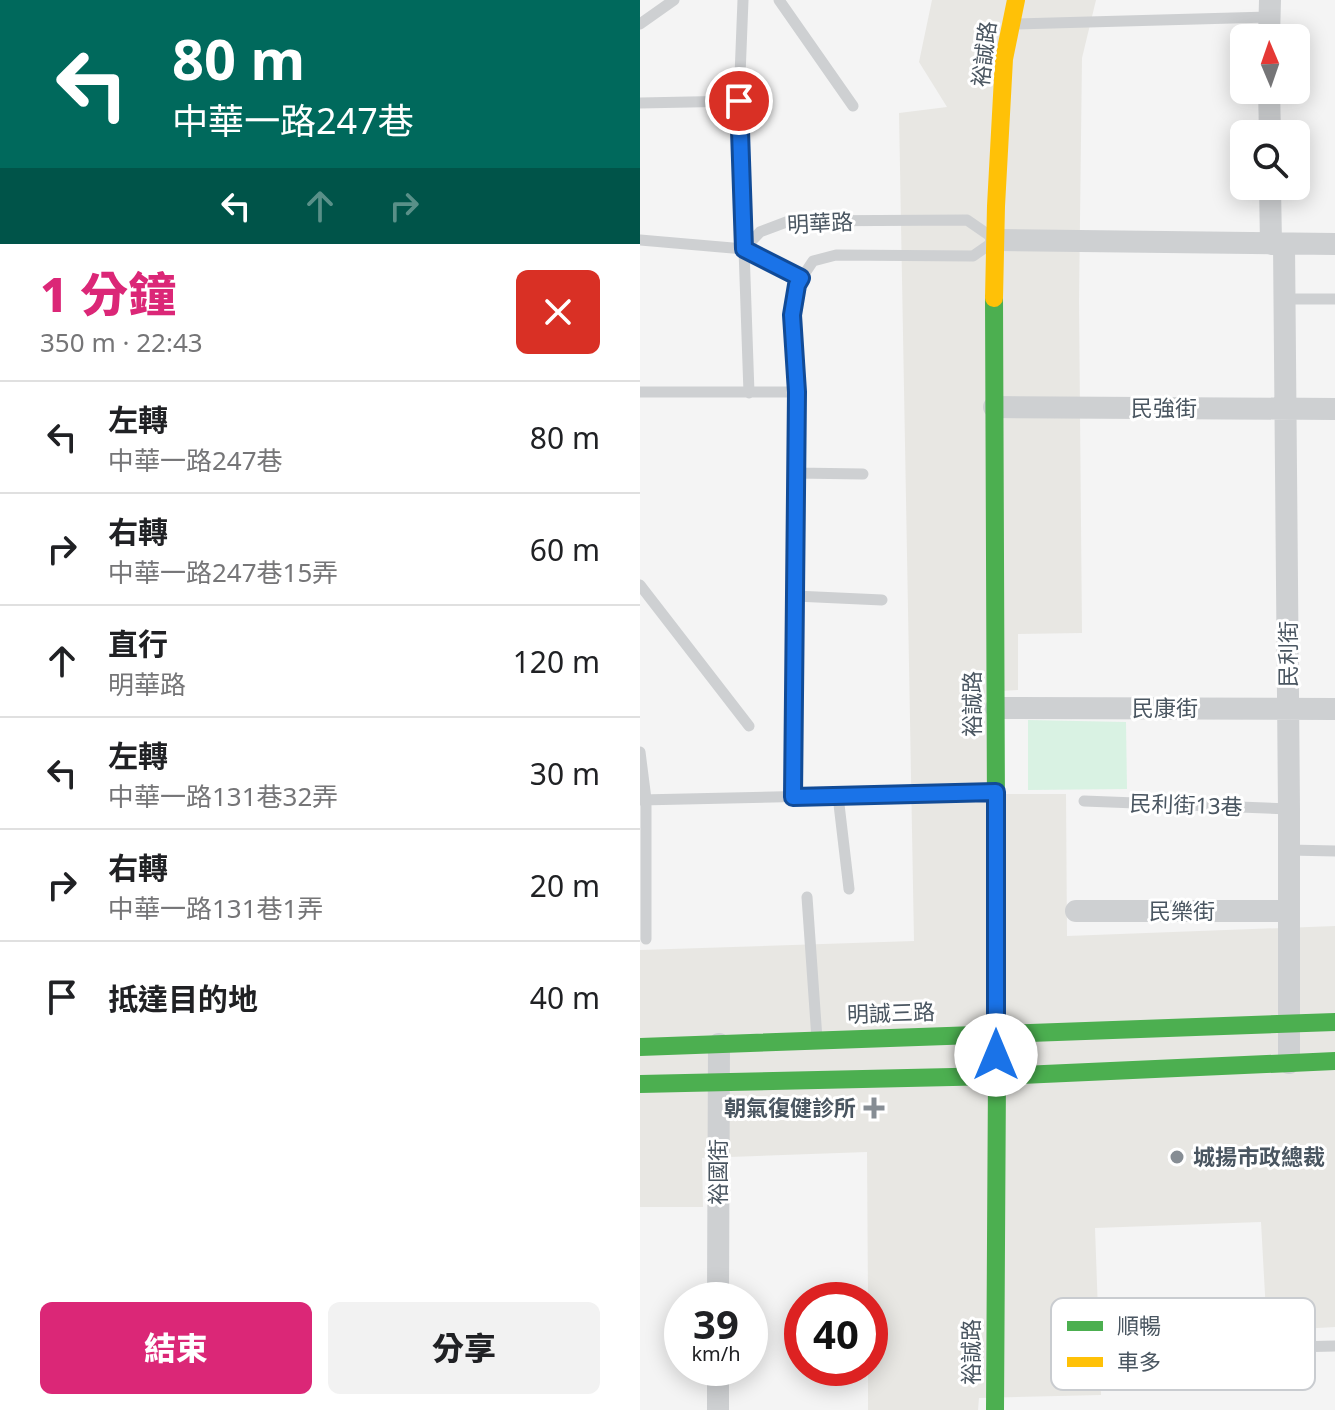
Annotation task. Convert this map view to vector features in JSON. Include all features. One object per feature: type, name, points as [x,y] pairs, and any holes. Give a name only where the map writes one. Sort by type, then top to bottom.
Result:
[{"type":"street","name":"裕誠路","points":[[995,1410],[996,206],[1004,59],[1016,0]]},
{"type":"street","name":"民利街","points":[[1272,200],[1285,299],[1289,1063]]},
{"type":"street","name":"明華路","points":[[996,240],[1335,244]]},
{"type":"street","name":"民強街","points":[[994,407],[1335,409]]},
{"type":"street","name":"民康街","points":[[996,708],[1335,709]]},
{"type":"street","name":"民樂街","points":[[1076,911],[1289,911]]},
{"type":"street","name":"明誠三路","points":[[640,1047],[1335,1022]]},
{"type":"street","name":"裕國街","points":[[718,1282],[719,1044]]},
{"type":"street","points":[[640,1084],[997,1076],[1335,1061]]},
{"type":"street","points":[[718,1386],[718,1410]]},
{"type":"lane","points":[[640,24],[674,0]]},
{"type":"lane","points":[[743,0],[739,101],[749,393]]},
{"type":"lane","points":[[779,0],[853,106]]},
{"type":"lane","points":[[1011,24],[1269,18]]},
{"type":"lane","points":[[640,103],[739,101]]},
{"type":"lane","name":"明華路","points":[[744,249],[760,232],[789,221],[967,220],[996,240],[973,256],[836,255],[813,261],[801,278]]},
{"type":"lane","points":[[640,240],[744,249],[801,278],[792,315],[797,392],[793,797]]},
{"type":"lane","points":[[1285,299],[1335,299]]},
{"type":"lane","points":[[640,392],[797,392]]},
{"type":"lane","points":[[796,473],[863,474]]},
{"type":"lane","points":[[640,585],[749,726]]},
{"type":"lane","points":[[795,596],[882,600]]},
{"type":"lane","points":[[640,752],[646,939]]},
{"type":"lane","points":[[643,800],[996,792]]},
{"type":"lane","points":[[838,796],[849,889]]},
{"type":"lane","name":"民利街13巷","points":[[1084,801],[1289,809]]},
{"type":"lane","points":[[1289,850],[1335,851]]},
{"type":"lane","points":[[807,897],[817,1040]]},
{"type":"lane","points":[[1315,1346],[1335,1346]]},
{"type":"shaded area","points":[[932,0],[1096,0],[1082,58],[1079,301],[1082,633],[1018,634],[1018,690],[1001,691],[1005,794],[1066,794],[1067,936],[1335,926],[1335,1327],[1315,1328],[1315,1298],[1265,1298],[1261,1222],[1095,1228],[1098,1298],[1051,1298],[1051,1390],[1101,1390],[1101,1395],[979,1398],[978,1410],[868,1410],[868,1386],[888,1386],[888,1282],[868,1282],[867,1152],[702,1158],[703,1207],[640,1207],[640,950],[914,941],[899,113],[947,107],[919,62]]},
{"type":"green space","points":[[1028,720],[1126,722],[1127,789],[1028,790]]},
{"type":"traffic: fast","points":[[994,298],[995,1410]]},
{"type":"traffic: fast","points":[[640,1047],[1335,1022]]},
{"type":"traffic: fast","points":[[640,1084],[997,1076],[1335,1061]]},
{"type":"traffic: slow","points":[[994,298],[1004,59],[1016,0]]},
{"type":"place","name":"朝氣復健診所","points":[[874,1108]]},
{"type":"place","name":"城揚市政總裁","points":[[1177,1157]]},
{"type":"route","points":[[739,101],[744,249],[801,278],[792,315],[797,392],[793,797],[996,792],[996,1055]]}]
